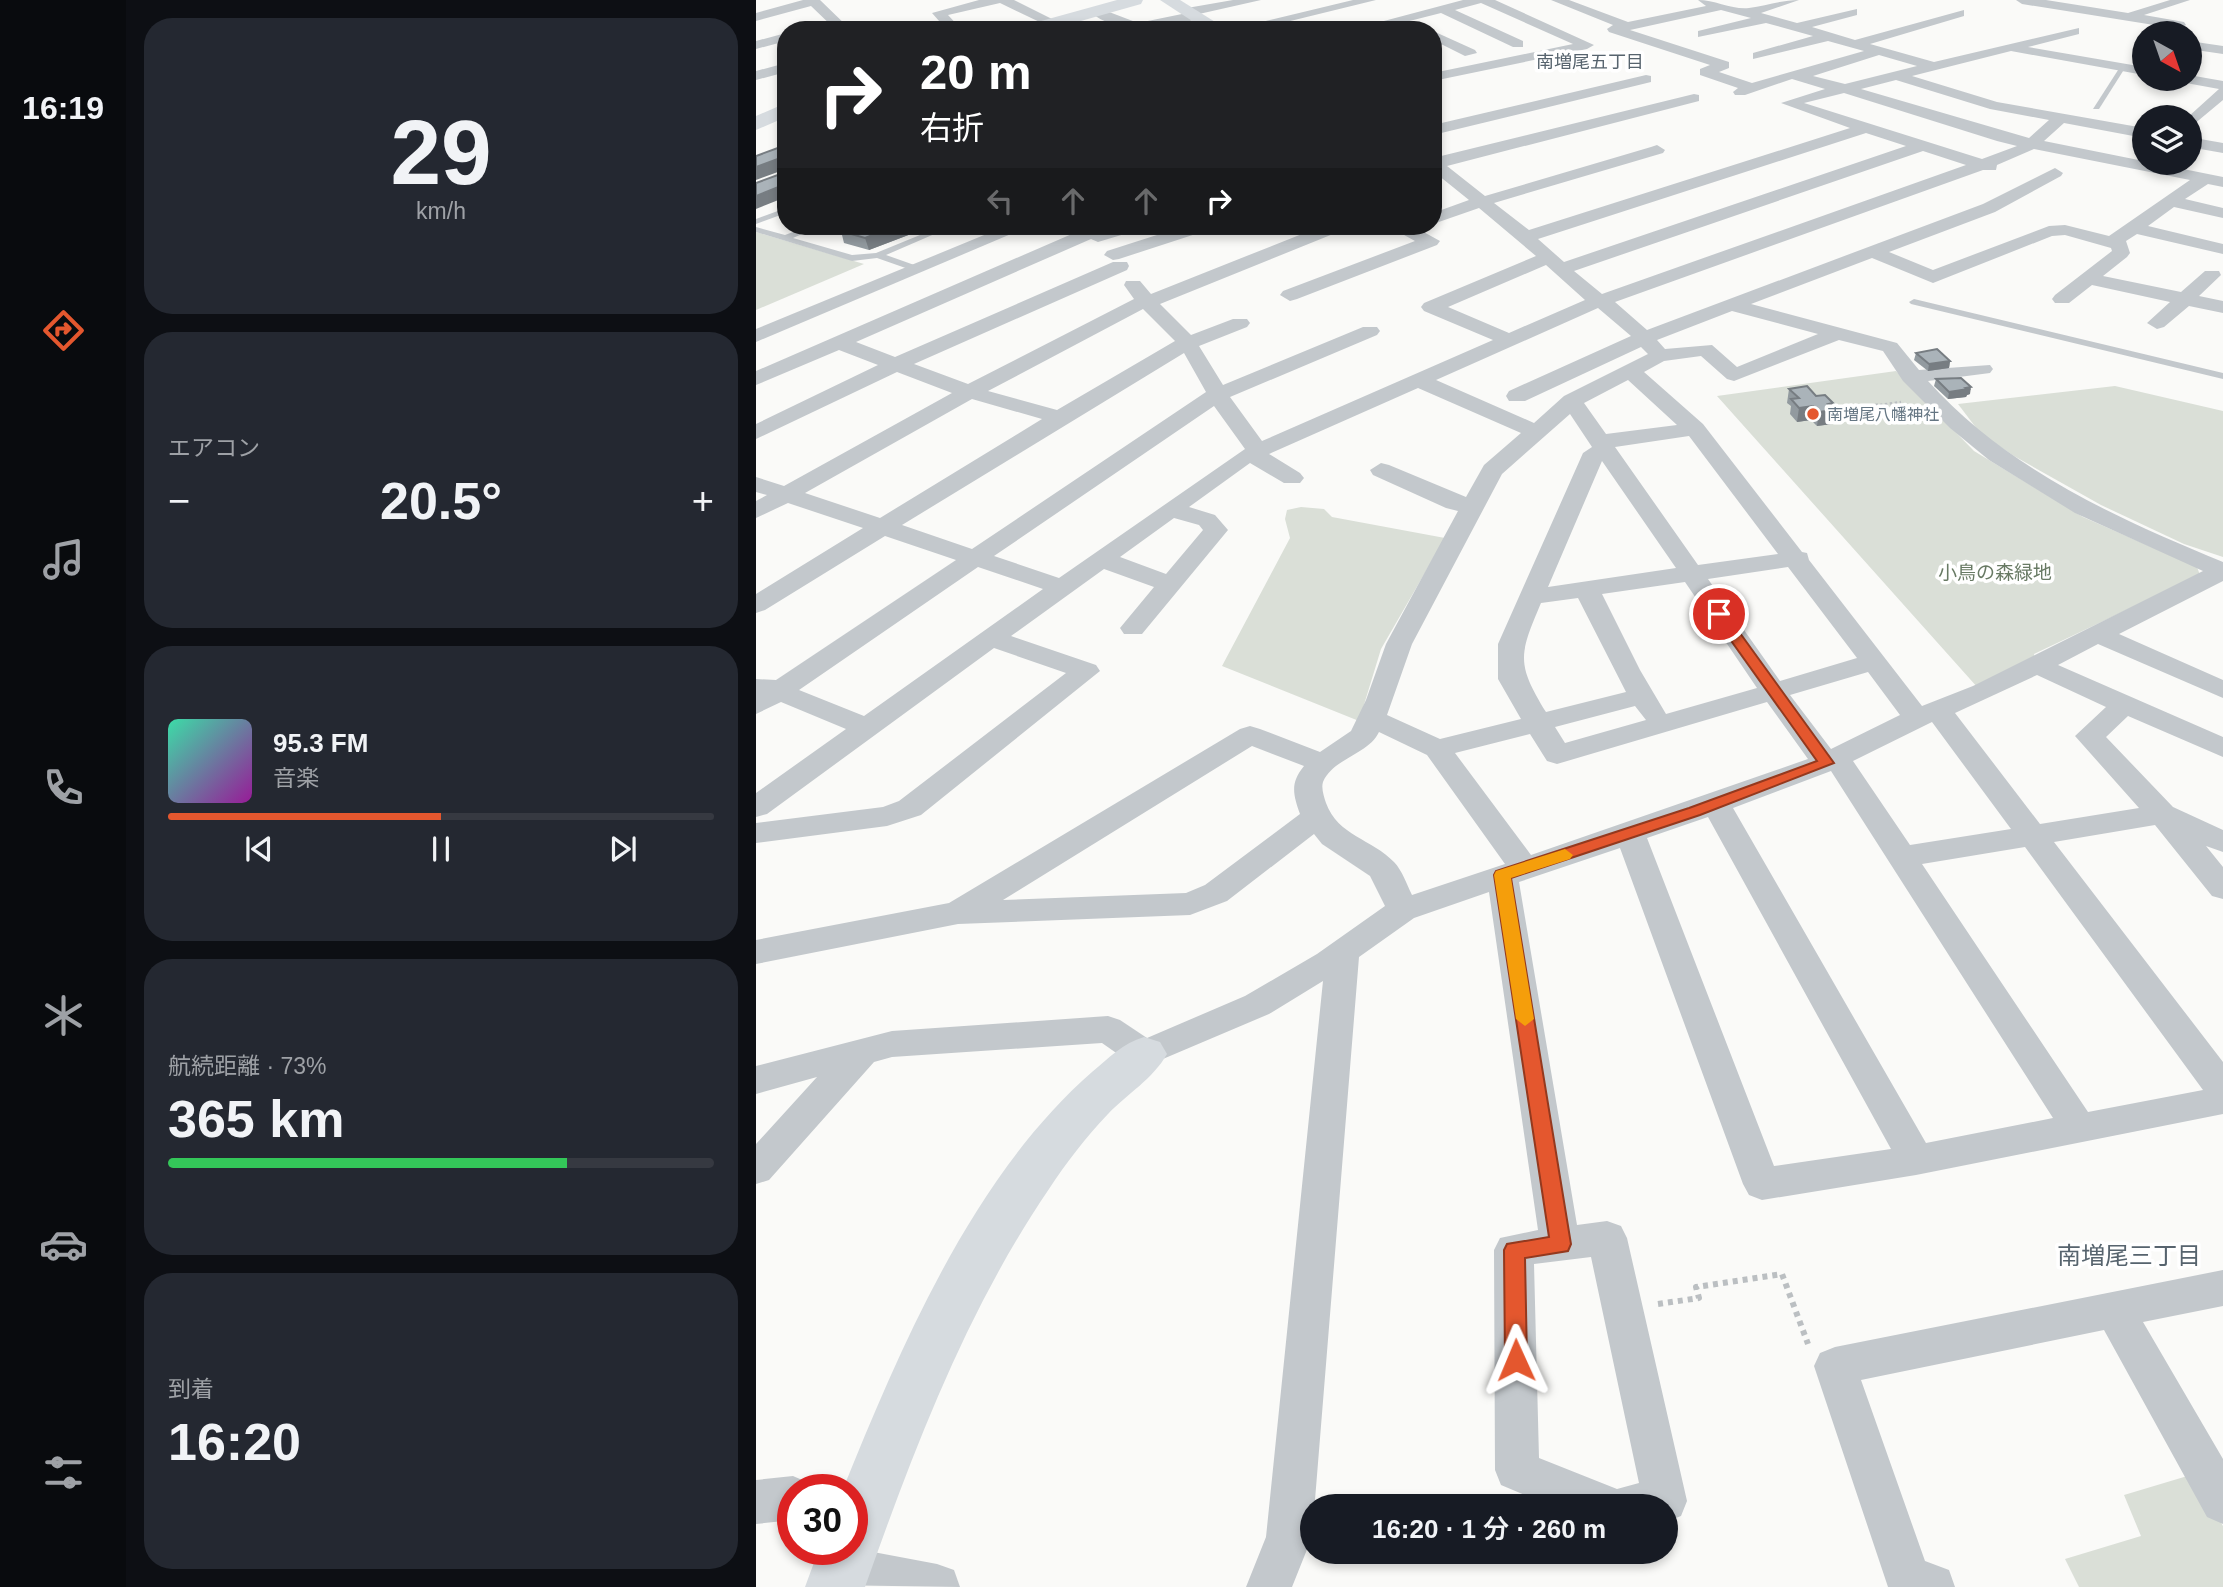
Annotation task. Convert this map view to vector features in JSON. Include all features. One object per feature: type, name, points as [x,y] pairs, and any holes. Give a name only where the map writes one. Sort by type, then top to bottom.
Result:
[{"type":"street","points":[[947,21],[939,13],[996,0]]},
{"type":"street","points":[[1004,0],[1043,21]]},
{"type":"street","points":[[1063,21],[1096,6],[1135,0]]},
{"type":"street","points":[[1168,0],[1203,21]]},
{"type":"street","points":[[1162,21],[1255,0]]},
{"type":"street","points":[[1276,21],[1370,0]]},
{"type":"street","points":[[1396,21],[1482,0],[1587,45],[1442,75]]},
{"type":"street","points":[[1557,0],[1627,26]]},
{"type":"street","points":[[1700,0],[1932,66]]},
{"type":"street","points":[[1745,13],[1793,0]]},
{"type":"street","points":[[2021,0],[2155,21]]},
{"type":"street","points":[[2063,7],[2089,0]]},
{"type":"street","points":[[2152,0],[2186,5]]},
{"type":"street","points":[[756,17],[813,1],[831,21]]},
{"type":"street","points":[[2126,16],[2168,4]]},
{"type":"street","points":[[1096,6],[1125,21]]},
{"type":"street","points":[[1722,6],[1614,29],[1724,65],[1705,72],[1746,90],[1793,74],[2032,144],[2132,162]]},
{"type":"street","points":[[1442,9],[1518,44]]},
{"type":"street","points":[[1797,28],[1852,12]]},
{"type":"street","points":[[1855,44],[1959,13]]},
{"type":"street","points":[[1703,34],[1765,18]]},
{"type":"street","points":[[2035,182],[1788,103],[2074,31]]},
{"type":"street","points":[[1446,58],[1566,35]]},
{"type":"street","points":[[1758,56],[1829,36]]},
{"type":"street","points":[[1442,39],[1482,51]]},
{"type":"street","points":[[756,46],[777,40]]},
{"type":"street","points":[[2007,47],[2132,69]]},
{"type":"street","points":[[2202,47],[2223,50]]},
{"type":"street","points":[[1797,76],[1878,51]]},
{"type":"street","points":[[1962,84],[1981,53]]},
{"type":"street","points":[[2122,68],[2132,58]]},
{"type":"street","points":[[2207,82],[2223,65]]},
{"type":"street","points":[[756,76],[777,70]]},
{"type":"street","points":[[1893,75],[1962,84],[1995,106],[2132,131]]},
{"type":"street","points":[[1442,128],[1646,79]]},
{"type":"street","points":[[2202,81],[2223,85]]},
{"type":"street","points":[[2202,112],[2223,92]]},
{"type":"street","points":[[1442,162],[1695,98]]},
{"type":"street","points":[[1962,125],[1995,106]]},
{"type":"street","points":[[756,807],[1170,509],[1256,452],[1600,302],[1983,165],[2032,144],[2061,118]]},
{"type":"street","points":[[1526,237],[1865,128]]},
{"type":"street","points":[[2102,158],[2132,136]]},
{"type":"street","points":[[2202,144],[2223,148]]},
{"type":"street","points":[[1510,340],[1430,307],[1555,264],[1653,239],[1920,146]]},
{"type":"street","points":[[1442,216],[1657,150]]},
{"type":"street","points":[[1788,153],[1879,204],[2032,239]]},
{"type":"street","points":[[1517,396],[1653,347],[1731,305],[1989,208],[2055,173]]},
{"type":"street","points":[[1442,175],[1451,187],[1481,202],[1526,237],[1653,347],[1705,349],[1734,375],[1835,334]]},
{"type":"street","points":[[2198,175],[2223,182]]},
{"type":"street","points":[[2113,242],[2205,178]]},
{"type":"street","points":[[1695,183],[1933,276],[2049,231],[2065,230],[2113,242],[2122,249],[2121,253],[2090,279],[2062,299]]},
{"type":"street","points":[[2171,201],[2223,213]]},
{"type":"street","points":[[1600,214],[1770,290]]},
{"type":"street","points":[[2135,228],[2223,249]]},
{"type":"street","points":[[756,336],[999,235]]},
{"type":"street","points":[[756,379],[1085,235]]},
{"type":"street","points":[[1097,235],[1145,302],[1187,343],[1242,435],[1256,452],[1292,478]]},
{"type":"street","points":[[756,432],[1116,261],[1180,235]]},
{"type":"street","points":[[756,511],[969,392],[1145,302],[1313,235]]},
{"type":"street","points":[[1290,295],[1431,240],[1418,235]]},
{"type":"street","points":[[2157,323],[2213,275]]},
{"type":"street","points":[[2090,279],[2223,307]]},
{"type":"street","points":[[868,1480],[951,1308],[991,1237],[1076,1117],[1119,1073],[1144,1054],[1257,1005],[1343,952],[1403,910],[1716,804],[1831,760],[2036,665],[2223,571],[2141,537],[2038,483],[1985,449],[1920,388],[1890,347],[1731,305]]},
{"type":"street","points":[[756,606],[1060,417],[1187,343],[1240,323]]},
{"type":"street","points":[[763,693],[974,558],[1218,394],[1370,331]]},
{"type":"street","points":[[837,342],[969,392],[1060,417]]},
{"type":"street","points":[[1403,910],[1383,869],[1333,837],[1316,817],[1308,795],[1308,781],[1323,763],[1363,736],[1399,644],[1492,470],[1534,431],[1572,401],[1631,372],[1653,347]]},
{"type":"street","points":[[1920,388],[1983,369]]},
{"type":"street","points":[[1631,372],[1695,429],[1798,558],[1874,663],[1928,714],[2033,834],[2223,1089]]},
{"type":"street","points":[[1418,380],[1534,431]]},
{"type":"street","points":[[1572,401],[1774,694],[1831,760],[1902,858],[2078,1127]]},
{"type":"street","points":[[1695,429],[1603,447],[1594,453],[1511,644],[1512,679],[1557,755],[1874,663]]},
{"type":"street","points":[[1381,470],[1454,503],[1472,505]]},
{"type":"street","points":[[756,484],[1061,587]]},
{"type":"street","points":[[1133,628],[1216,530],[1207,520],[1170,509]]},
{"type":"street","points":[[1533,597],[1798,558]]},
{"type":"street","points":[[1101,559],[1171,584]]},
{"type":"street","points":[[1587,590],[1661,726]]},
{"type":"street","points":[[2095,633],[2223,690]]},
{"type":"street","points":[[756,833],[887,816],[910,808],[1086,671],[990,638]]},
{"type":"street","points":[[2036,665],[2223,748]]},
{"type":"street","points":[[763,693],[867,726]]},
{"type":"street","points":[[1437,749],[1537,721],[1643,696]]},
{"type":"street","points":[[2125,705],[2089,736],[2162,814],[2223,888]]},
{"type":"street","points":[[1371,721],[1383,723],[1437,749],[1513,871],[1560,1244]]},
{"type":"street","points":[[958,913],[1250,735],[1323,763]]},
{"type":"street","points":[[1716,804],[1916,1160]]},
{"type":"street","points":[[1902,858],[2162,814],[2223,842]]},
{"type":"street","points":[[756,952],[958,913],[1190,904],[1216,893],[1316,817]]},
{"type":"street","points":[[1630,834],[1762,1184],[1916,1160],[2223,1100]]},
{"type":"street","points":[[1269,1587],[1289,1537],[1343,952]]},
{"type":"street","points":[[756,1080],[892,1044],[1108,1028],[1144,1054]]},
{"type":"street","points":[[756,1169],[862,1052]]},
{"type":"street","points":[[1574,1494],[1517,1471],[1514,1250],[1607,1238],[1663,1494]]},
{"type":"street","points":[[1932,1587],[1908,1578],[1835,1366],[2223,1288]]},
{"type":"street","points":[[2113,1310],[2223,1502]]},
{"type":"street","points":[[756,1502],[777,1500]]},
{"type":"street","points":[[858,1565],[937,1587]]},
{"type":"lane","points":[[2096,107],[2122,68]]},
{"type":"lane","points":[[756,222],[777,214]]},
{"type":"lane","points":[[756,229],[852,258],[878,255],[927,235]]},
{"type":"lane","points":[[786,238],[794,235]]},
{"type":"lane","points":[[878,255],[917,269]]},
{"type":"lane","points":[[1914,302],[2223,376]]},
{"type":"path","points":[[1831,412],[1920,388]]},
{"type":"path","points":[[1623,1310],[1699,1298],[1696,1287],[1782,1273],[1816,1367],[1835,1366]]},
{"type":"green space","points":[[756,232],[864,264],[756,310]]},
{"type":"green space","name":"小鳥の森緑地","points":[[1896,371],[1974,451],[2083,517],[2197,567],[2200,575],[2034,654],[2035,660],[1978,688],[1717,396]]},
{"type":"green space","points":[[2115,386],[2223,411],[2223,557],[2184,544],[2101,505],[2014,456],[1980,433],[1958,404]]},
{"type":"green space","points":[[1301,507],[1324,509],[1332,517],[1445,538],[1381,649],[1359,721],[1222,666],[1290,538],[1285,519],[1287,510]]},
{"type":"green space","points":[[2194,1474],[2223,1526],[2223,1587],[2079,1587],[2065,1559],[2141,1536],[2124,1495]]},
{"type":"building","points":[[777,148],[777,159],[756,167],[756,156]]},
{"type":"building","points":[[777,175],[777,188],[756,196],[756,183]]},
{"type":"building","points":[[1937,349],[1950,361],[1929,364],[1916,353]]},
{"type":"building","points":[[1961,378],[1971,387],[1949,392],[1936,379]]},
{"type":"building","points":[[1807,386],[1816,396],[1825,395],[1833,403],[1828,404],[1834,410],[1819,412],[1813,406],[1799,408],[1791,399],[1799,398],[1789,389]]},
{"type":"slow traffic","points":[[1525,1019],[1502,875],[1565,855]]},
{"type":"place","name":"南増尾八幡神社","points":[[1813,414]]},
{"type":"district","name":"南増尾五丁目","points":[[1590,62]]},
{"type":"district","name":"南増尾三丁目","points":[[2129,1255]]},
{"type":"route","points":[[1516,1360],[1514,1250],[1560,1244],[1502,875],[1695,812],[1826,763],[1719,614]]}]
